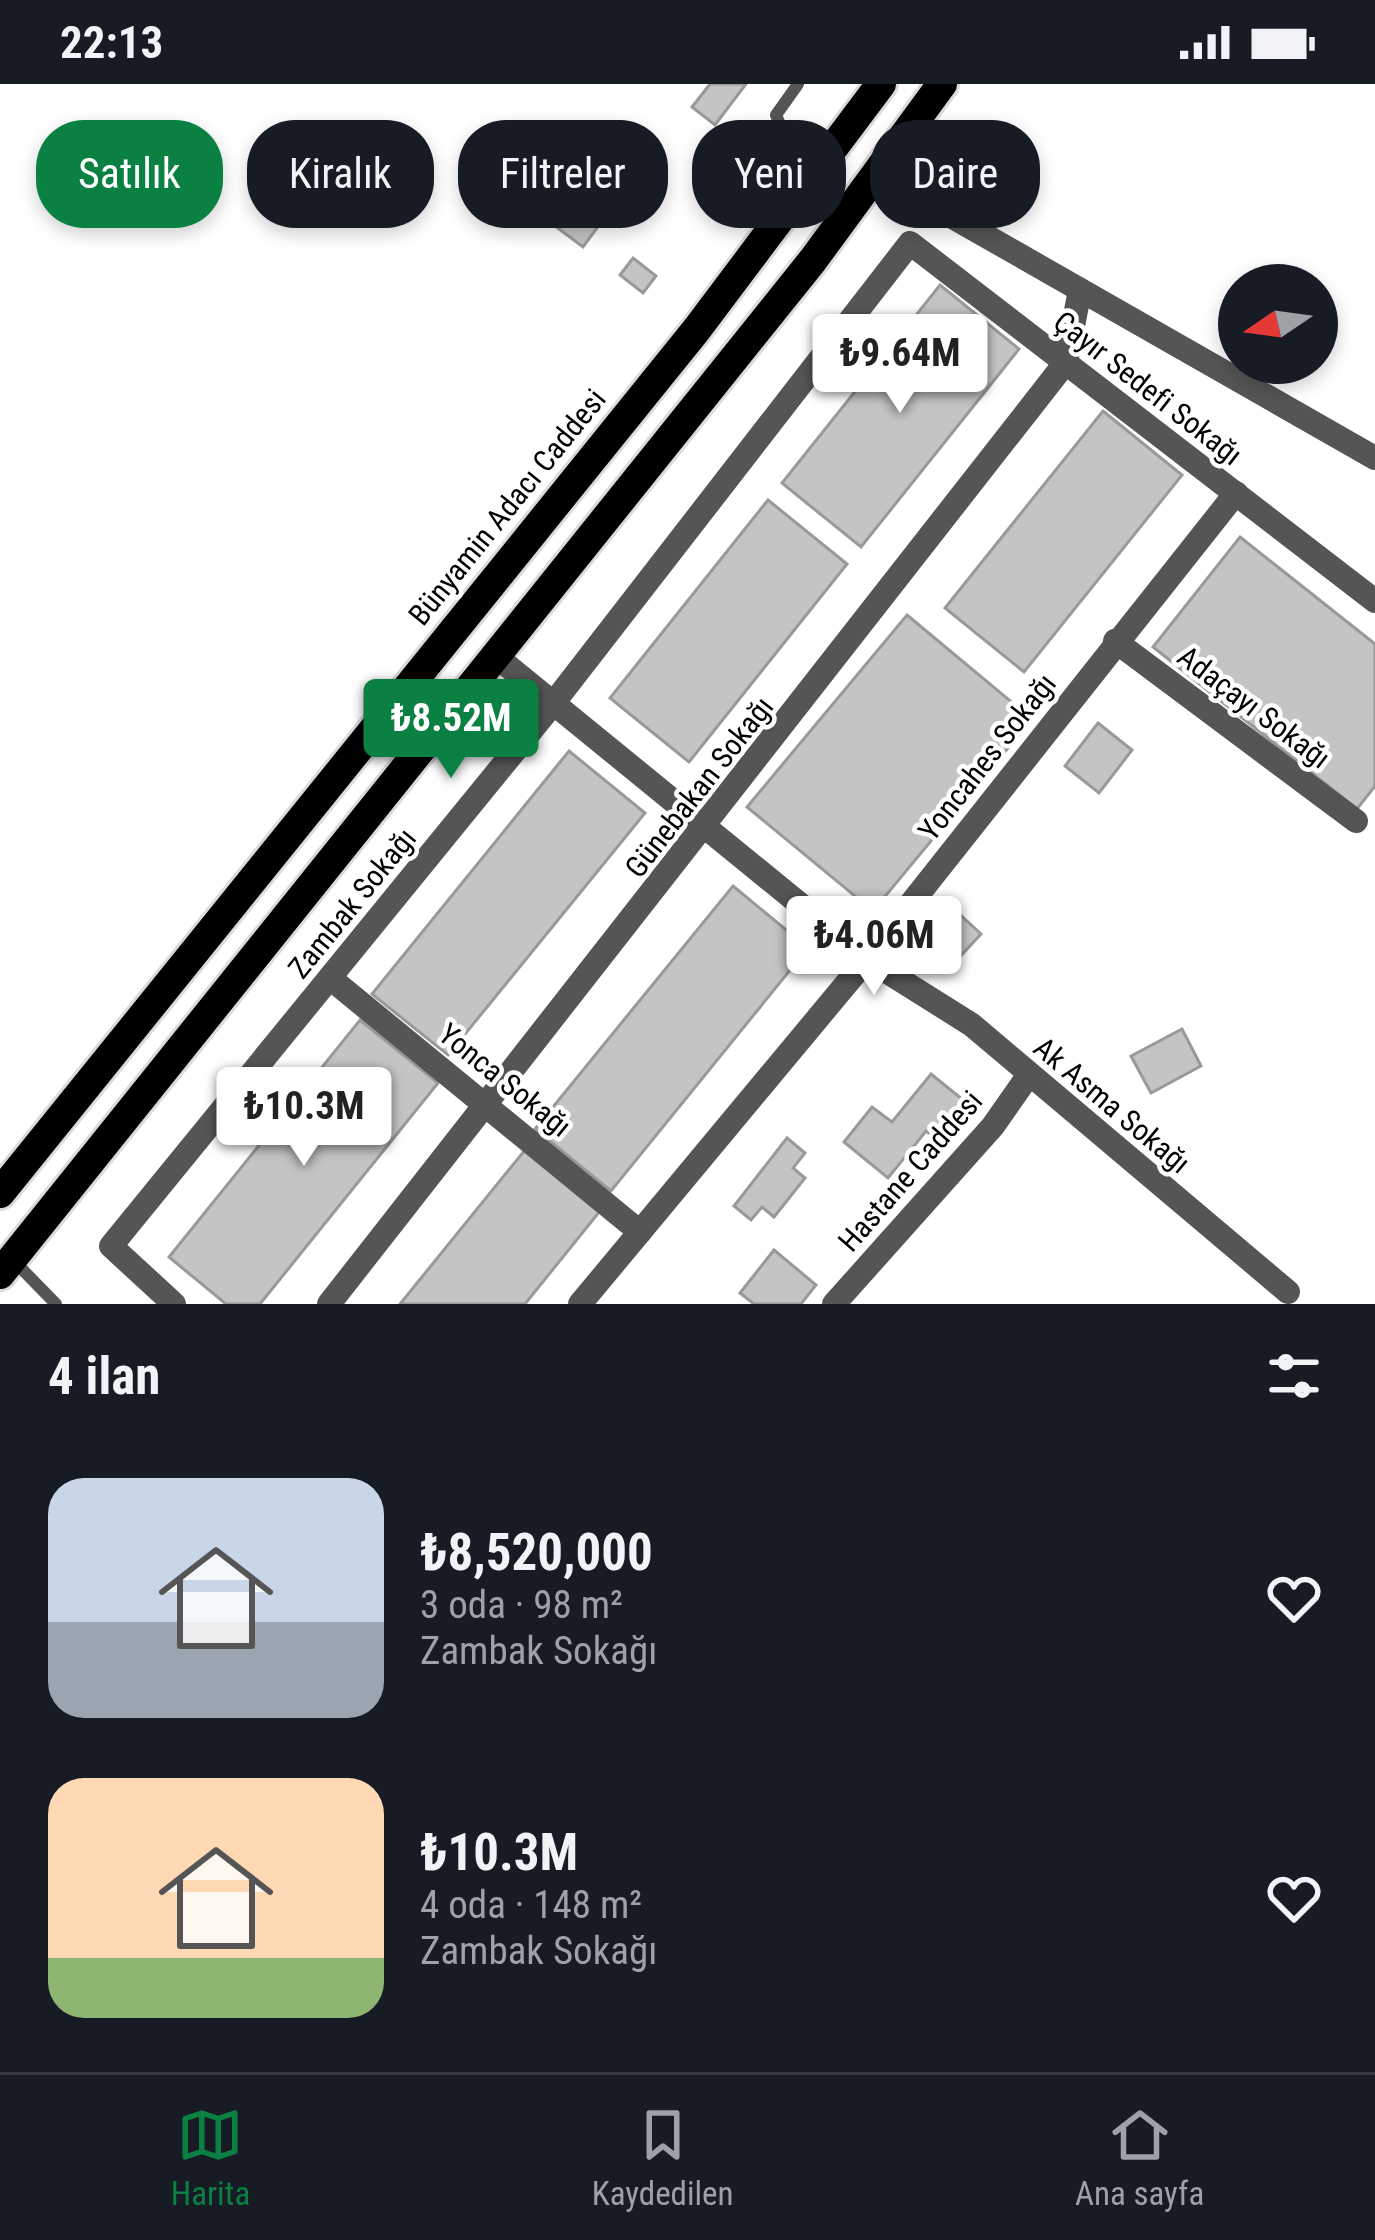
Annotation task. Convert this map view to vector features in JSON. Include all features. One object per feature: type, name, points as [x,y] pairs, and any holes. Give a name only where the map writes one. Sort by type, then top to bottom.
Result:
[{"type":"main road","name":"Bünyamin Adacı Caddesi","points":[[846,131],[881,84]]},
{"type":"main road","points":[[917,120],[942,84]]},
{"type":"main road","points":[[6,1267],[498,658],[870,186]]},
{"type":"main road","name":"Bünyamin Adacı Caddesi","points":[[0,1193],[773,228]]},
{"type":"street","points":[[972,228],[1375,458]]},
{"type":"street","name":"Çayır Sedefi Sokağı","points":[[910,242],[1235,493]]},
{"type":"street","name":"Zambak Sokağı","points":[[174,1304],[111,1246],[552,705],[910,242]]},
{"type":"street","name":"Günebakan Sokağı","points":[[329,1304],[705,830],[1066,362],[1080,290]]},
{"type":"street","points":[[1235,493],[1375,601]]},
{"type":"street","name":"Yoncahes Sokağı","points":[[580,1304],[867,959],[1235,493]]},
{"type":"street","name":"Adaçayı Sokağı","points":[[1115,641],[1356,821]]},
{"type":"street","name":"Ak Asma Sokağı","points":[[498,658],[867,959],[972,1024],[1288,1292]]},
{"type":"street","name":"Yonca Sokağı","points":[[330,978],[640,1232]]},
{"type":"street","name":"Hastane Caddesi","points":[[834,1304],[951,1175],[1028,1076]]},
{"type":"lane","points":[[778,120],[776,115],[798,84]]},
{"type":"lane","points":[[6,1267],[56,1304]]},
{"type":"building","points":[[710,84],[746,84],[719,120],[709,120],[692,107]]},
{"type":"building","points":[[558,228],[597,228],[583,247]]},
{"type":"building","points":[[633,258],[656,276],[643,293],[620,275]]},
{"type":"building","points":[[940,285],[1019,349],[861,547],[782,483]]},
{"type":"building","points":[[1103,411],[1182,475],[1024,672],[945,608]]},
{"type":"building","points":[[768,500],[847,564],[689,762],[610,698]]},
{"type":"building","points":[[1240,537],[1375,644],[1375,786],[1357,809],[1153,647]]},
{"type":"building","points":[[907,615],[1032,719],[873,911],[747,807]]},
{"type":"building","points":[[1098,723],[1132,750],[1099,793],[1065,766]]},
{"type":"building","points":[[569,751],[645,813],[448,1055],[372,994]]},
{"type":"building","points":[[733,886],[808,948],[611,1191],[535,1129]]},
{"type":"building","points":[[956,911],[981,934],[954,963],[930,940]]},
{"type":"building","points":[[360,1020],[438,1083],[260,1304],[226,1304],[169,1257]]},
{"type":"building","points":[[1182,1029],[1201,1066],[1151,1093],[1131,1056]]},
{"type":"building","points":[[931,1074],[973,1108],[944,1145],[926,1131],[888,1178],[844,1142],[872,1107],[892,1122]]},
{"type":"building","points":[[787,1138],[805,1153],[793,1168],[805,1178],[774,1217],[762,1207],[751,1220],[734,1206]]},
{"type":"building","points":[[525,1150],[600,1211],[525,1304],[400,1304]]},
{"type":"building","points":[[774,1250],[816,1285],[801,1304],[754,1304],[740,1293]]}]
